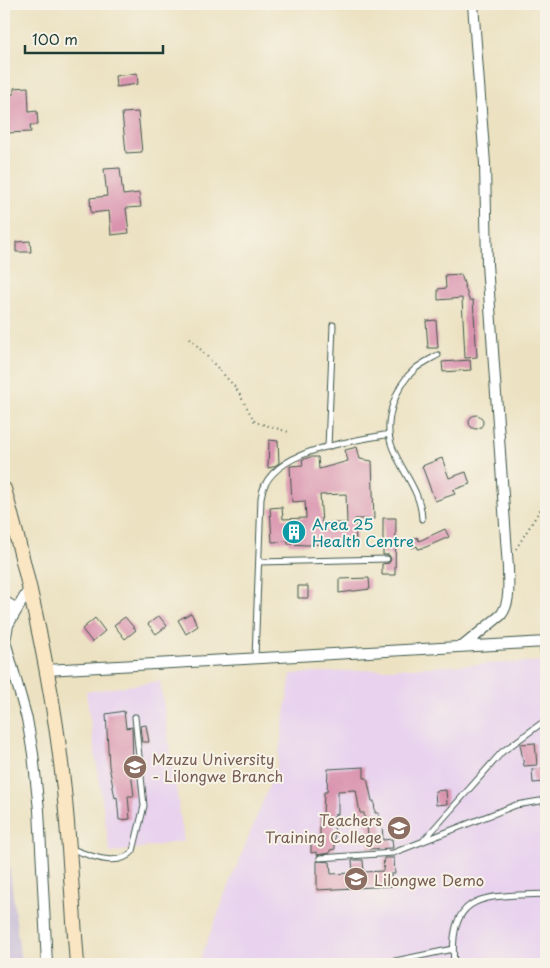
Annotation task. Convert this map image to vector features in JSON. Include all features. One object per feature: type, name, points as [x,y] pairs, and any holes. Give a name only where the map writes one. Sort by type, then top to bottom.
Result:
[{"type":"main road","points":[[4,492],[46,670],[56,728],[69,848],[77,964]]},
{"type":"street","points":[[463,646],[505,610],[508,568],[487,264],[485,164],[473,4]]},
{"type":"street","points":[[28,590],[8,625],[5,641],[27,718],[33,754],[39,810],[47,964]]},
{"type":"street","points":[[4,601],[17,609]]},
{"type":"street","points":[[46,670],[544,642]]},
{"type":"lane","points":[[328,448],[333,325]]},
{"type":"lane","points":[[422,519],[422,506],[392,448],[389,434],[392,408],[401,385],[416,368],[438,355]]},
{"type":"lane","points":[[255,658],[261,498],[267,480],[290,461],[311,450],[389,434]]},
{"type":"lane","points":[[259,562],[387,559]]},
{"type":"lane","points":[[544,642],[546,674]]},
{"type":"lane","points":[[69,848],[104,860],[124,858],[133,852],[144,806],[135,717]]},
{"type":"lane","points":[[423,840],[502,752],[546,720]]},
{"type":"lane","points":[[320,858],[394,853],[516,805],[546,800]]},
{"type":"lane","points":[[454,964],[454,931],[458,918],[470,904],[490,897],[546,894]]},
{"type":"lane","points":[[381,964],[453,949]]},
{"type":"path","points":[[190,338],[236,388],[255,422],[289,432]]},
{"type":"path","points":[[508,568],[513,554],[546,500]]},
{"type":"shaded area","name":"Teachers Training College","points":[[546,661],[546,964],[198,964],[277,766],[291,674]]},
{"type":"shaded area","name":"Mzuzu University - Lilongwe Branch","points":[[160,681],[184,841],[110,853],[86,692]]},
{"type":"shaded area","points":[[4,818],[21,964],[4,964]]},
{"type":"building","points":[[137,73],[138,84],[116,87],[115,76]]},
{"type":"building","points":[[28,87],[29,112],[37,111],[38,125],[30,125],[31,132],[5,133],[4,95],[14,94],[14,88]]},
{"type":"building","points":[[138,112],[142,152],[126,153],[122,113]]},
{"type":"building","points":[[120,168],[123,195],[139,193],[141,207],[126,208],[129,233],[111,235],[109,211],[91,213],[90,198],[107,196],[104,169]]},
{"type":"building","points":[[30,241],[31,252],[16,252],[16,242]]},
{"type":"building","points":[[461,274],[469,300],[473,300],[477,357],[465,358],[462,298],[438,300],[438,289],[446,288],[445,275]]},
{"type":"building","points":[[436,320],[438,348],[428,348],[426,321]]},
{"type":"building","points":[[470,360],[471,370],[443,372],[442,362]]},
{"type":"building","points":[[476,415],[481,417],[483,422],[481,427],[476,429],[471,427],[469,422],[471,417]]},
{"type":"building","points":[[269,440],[278,441],[279,463],[268,468]]},
{"type":"building","points":[[357,447],[360,459],[372,461],[374,519],[355,519],[356,542],[307,545],[288,544],[288,541],[272,542],[270,508],[282,507],[283,519],[306,518],[305,501],[292,502],[290,466],[303,465],[302,460],[310,457],[318,457],[319,469],[348,461],[345,450]],"holes":[[[346,494],[347,523],[322,523],[320,495]]]},
{"type":"building","points":[[442,458],[449,478],[466,472],[470,484],[453,490],[455,494],[435,501],[422,466]]},
{"type":"building","points":[[383,518],[396,518],[395,575],[382,575],[382,564],[389,563],[391,559],[389,555],[383,555]]},
{"type":"building","points":[[445,529],[449,537],[426,547],[418,549],[417,546],[412,548],[409,541],[417,537],[419,541]]},
{"type":"building","points":[[369,578],[370,589],[339,593],[339,579]]},
{"type":"building","points":[[298,586],[308,586],[308,598],[298,598]]},
{"type":"building","points":[[191,613],[198,626],[186,634],[178,620]]},
{"type":"building","points":[[159,616],[167,626],[156,634],[148,624]]},
{"type":"building","points":[[125,617],[136,630],[125,639],[114,625]]},
{"type":"building","points":[[95,618],[105,631],[92,642],[82,629]]},
{"type":"building","points":[[124,711],[126,728],[132,727],[133,764],[130,764],[134,796],[128,796],[130,819],[119,820],[117,797],[115,798],[109,766],[106,714]]},
{"type":"building","points":[[146,725],[149,742],[142,742],[140,726]]},
{"type":"building","points":[[535,743],[537,765],[524,766],[520,744]]},
{"type":"building","points":[[364,767],[364,778],[367,778],[372,801],[374,801],[375,813],[379,813],[379,824],[382,824],[383,840],[392,839],[393,848],[369,849],[364,813],[360,813],[356,790],[354,790],[338,791],[338,814],[334,815],[335,849],[330,850],[330,853],[317,855],[317,852],[311,853],[311,844],[320,843],[320,816],[323,816],[324,792],[327,792],[328,769]]},
{"type":"building","points":[[546,768],[546,782],[533,783],[532,769]]},
{"type":"building","points":[[446,790],[447,804],[436,805],[435,791]]},
{"type":"building","points":[[384,858],[394,858],[395,874],[391,874],[392,886],[317,890],[317,861],[330,862],[331,874],[353,873],[352,860],[363,860],[364,872],[383,871]]},
{"type":"place","name":"Area 25 Health Centre","points":[[294,532]]},
{"type":"place","name":"Mzuzu University - Lilongwe Branch","points":[[135,767]]},
{"type":"place","name":"Teachers Training College","points":[[399,828]]},
{"type":"place","name":"Lilongwe Demo","points":[[356,879]]}]
